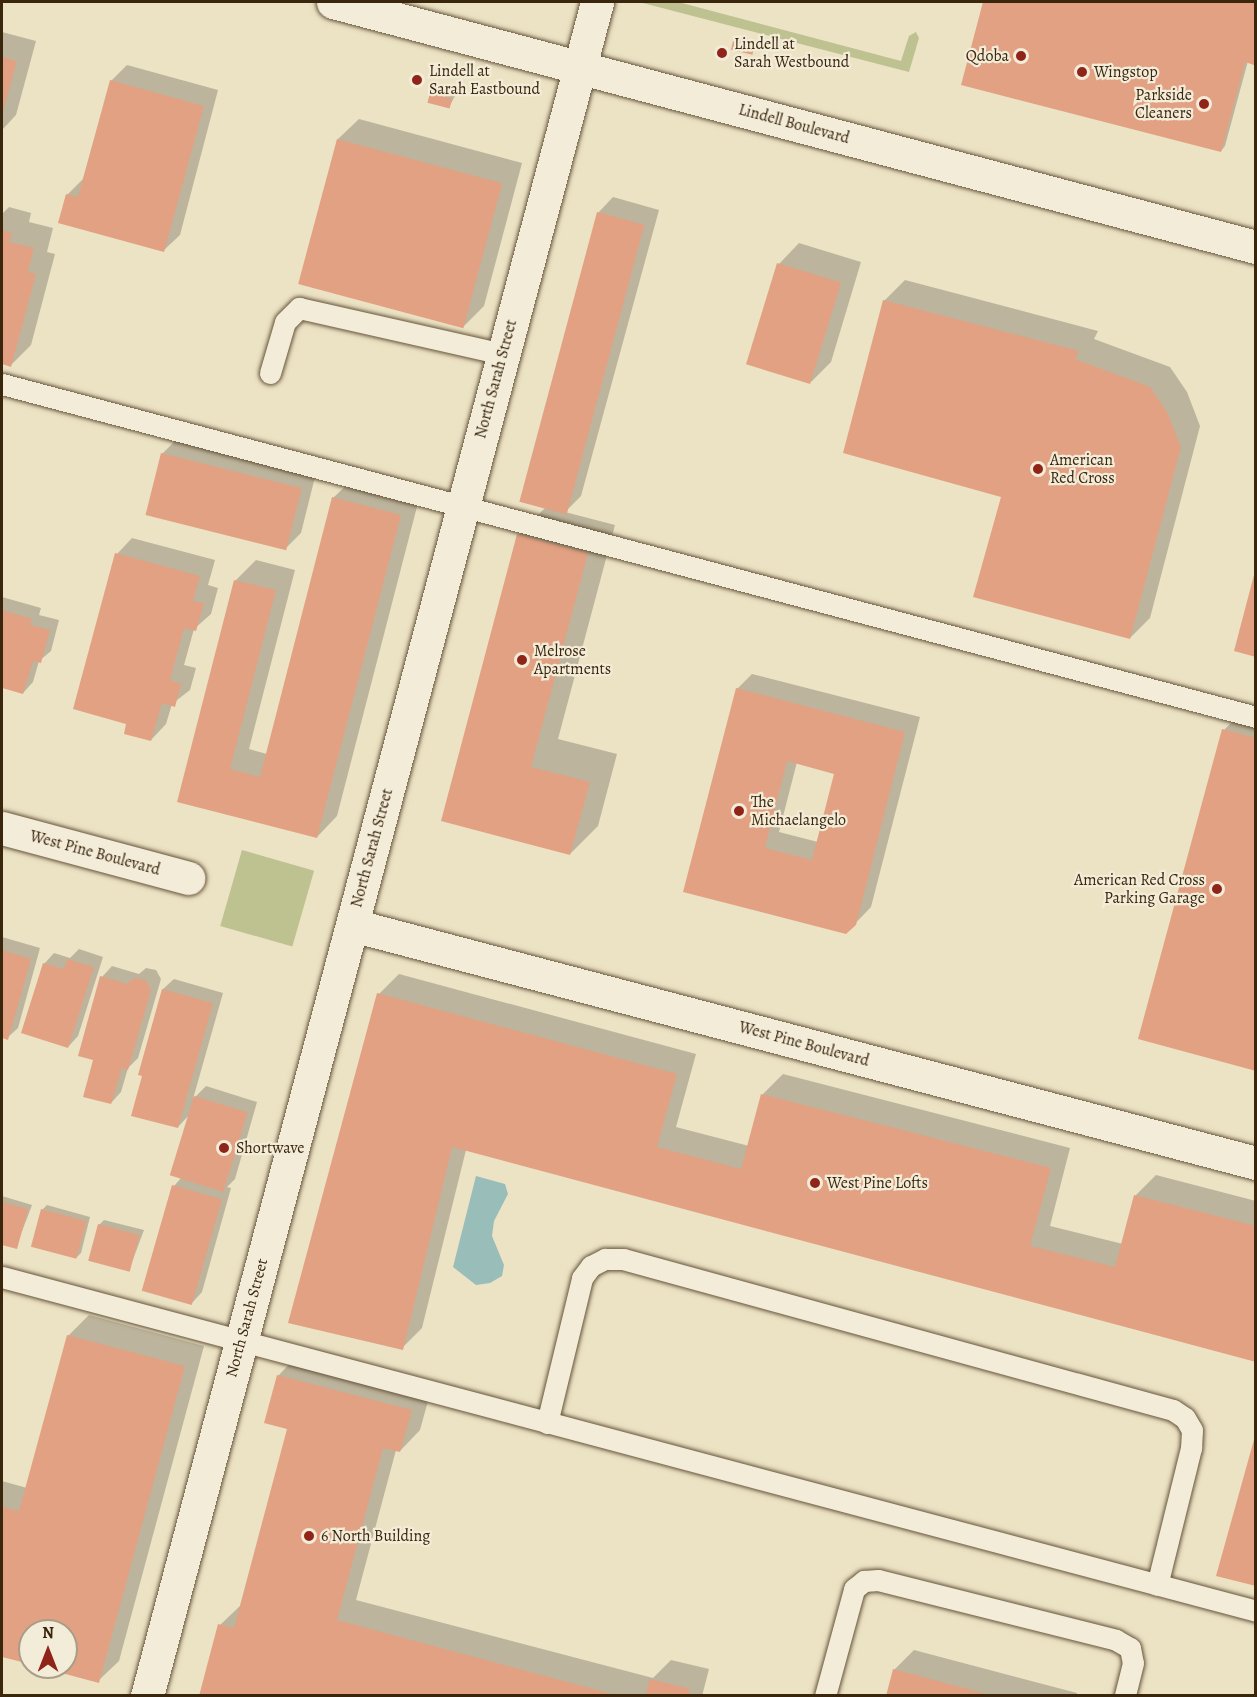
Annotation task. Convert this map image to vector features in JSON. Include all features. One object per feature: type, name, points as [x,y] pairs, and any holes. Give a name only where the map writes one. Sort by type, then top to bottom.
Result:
[{"type":"street","name":"Lindell Boulevard","points":[[333,2],[1256,247]]},
{"type":"street","name":"North Sarah Street","points":[[147,1695],[597,2]]},
{"type":"street","name":"West Pine Boulevard","points":[[2,828],[188,878]]},
{"type":"street","name":"West Pine Boulevard","points":[[352,925],[1256,1163]]},
{"type":"lane","points":[[270,373],[285,322],[299,308],[503,354]]},
{"type":"lane","points":[[2,384],[1256,717]]},
{"type":"lane","points":[[547,1423],[582,1278],[591,1266],[605,1259],[623,1259],[1173,1410],[1185,1418],[1192,1430],[1191,1448],[1157,1585]]},
{"type":"lane","points":[[2,1277],[1256,1611]]},
{"type":"lane","points":[[825,1695],[854,1589],[864,1581],[878,1580],[1116,1640],[1130,1648],[1133,1663],[1125,1695]]},
{"type":"green space","points":[[639,2],[678,2],[901,61],[909,36],[916,32],[919,38],[909,72]]},
{"type":"green space","points":[[242,850],[314,871],[292,947],[220,926]]},
{"type":"water","points":[[476,1176],[505,1184],[508,1194],[494,1221],[492,1236],[504,1265],[502,1276],[490,1283],[476,1285],[453,1267]]},
{"type":"building","points":[[983,2],[1256,2],[1256,60],[1254,65],[1245,62],[1221,152],[961,85]]},
{"type":"building","points":[[733,41],[754,46],[752,55],[731,50]]},
{"type":"building","points":[[2,57],[17,61],[2,115]]},
{"type":"building","points":[[110,80],[204,106],[164,252],[58,223],[66,194],[78,197]]},
{"type":"building","points":[[430,93],[452,99],[450,109],[427,103]]},
{"type":"building","points":[[337,139],[502,183],[463,328],[298,284]]},
{"type":"building","points":[[597,212],[644,225],[567,514],[519,502]]},
{"type":"building","points":[[2,230],[12,233],[9,242],[34,248],[28,272],[36,274],[11,367],[2,364]]},
{"type":"building","points":[[777,263],[841,283],[810,384],[746,364]]},
{"type":"building","name":"American Red Cross","points":[[883,300],[1079,351],[1075,359],[1150,387],[1167,412],[1181,447],[1130,639],[973,597],[1001,497],[843,453]]},
{"type":"building","points":[[161,453],[302,488],[286,550],[146,515]]},
{"type":"building","points":[[332,497],[401,515],[317,838],[177,802],[234,580],[276,590],[230,769],[260,777]]},
{"type":"building","name":"Melrose Apartments","points":[[517,534],[588,553],[531,767],[590,782],[570,855],[441,821]]},
{"type":"building","points":[[115,553],[200,576],[193,601],[204,603],[196,631],[184,628],[170,680],[181,684],[175,707],[162,703],[151,741],[124,734],[126,724],[73,709]]},
{"type":"building","points":[[1256,571],[1256,657],[1234,651]]},
{"type":"building","points":[[2,610],[32,619],[30,625],[50,630],[41,663],[33,661],[23,694],[2,688]]},
{"type":"building","name":"The Michaelangelo","points":[[736,688],[905,732],[856,925],[846,934],[683,892]],"holes":[[[787,761],[834,774],[812,860],[765,848]]]},
{"type":"building","name":"American Red Cross Parking Garage","points":[[1222,729],[1256,738],[1256,1071],[1138,1039]]},
{"type":"building","points":[[2,950],[31,959],[8,1040],[2,1038]]},
{"type":"building","points":[[67,959],[94,967],[68,1048],[21,1033],[43,963],[64,969]]},
{"type":"building","points":[[100,976],[127,984],[134,978],[146,980],[151,990],[128,1070],[122,1068],[111,1104],[83,1097],[93,1060],[78,1056]]},
{"type":"building","points":[[162,989],[213,1003],[178,1128],[131,1116],[142,1076],[138,1075]]},
{"type":"building","name":"West Pine Lofts","points":[[377,993],[677,1074],[657,1147],[741,1169],[761,1094],[1051,1168],[1030,1246],[1115,1267],[1134,1195],[1256,1226],[1256,1362],[452,1147],[403,1350],[288,1323]]},
{"type":"building","points":[[194,1096],[248,1112],[223,1192],[170,1175]]},
{"type":"building","points":[[172,1185],[222,1199],[192,1305],[142,1291]]},
{"type":"building","points":[[2,1202],[28,1209],[17,1249],[2,1245]]},
{"type":"building","points":[[41,1209],[86,1221],[76,1259],[31,1247]]},
{"type":"building","points":[[98,1224],[140,1235],[130,1272],[88,1261]]},
{"type":"building","points":[[67,1335],[185,1366],[99,1683],[78,1677],[78,1619],[18,1619],[18,1661],[2,1657],[2,1507],[19,1511]]},
{"type":"building","name":"6 North Building","points":[[277,1375],[412,1410],[400,1452],[383,1448],[337,1620],[619,1696],[199,1696],[218,1624],[234,1628],[287,1429],[264,1423]]},
{"type":"building","points":[[1256,1436],[1256,1586],[1216,1576]]},
{"type":"building","points":[[893,1669],[990,1695],[990,1696],[886,1696]]},
{"type":"building","points":[[650,1679],[690,1689],[688,1696],[645,1696]]},
{"type":"place","name":"Lindell at Sarah Westbound","points":[[722,53]]},
{"type":"place","name":"Qdoba","points":[[1021,56]]},
{"type":"place","name":"Wingstop","points":[[1082,72]]},
{"type":"place","name":"Lindell at Sarah Eastbound","points":[[417,80]]},
{"type":"place","name":"Parkside Cleaners","points":[[1204,104]]},
{"type":"place","name":"American Red Cross","points":[[1038,469]]},
{"type":"place","name":"Melrose Apartments","points":[[522,660]]},
{"type":"place","name":"The Michaelangelo","points":[[739,811]]},
{"type":"place","name":"American Red Cross Parking Garage","points":[[1217,889]]},
{"type":"place","name":"Shortwave","points":[[224,1148]]},
{"type":"place","name":"West Pine Lofts","points":[[815,1183]]},
{"type":"place","name":"6 North Building","points":[[309,1536]]}]
